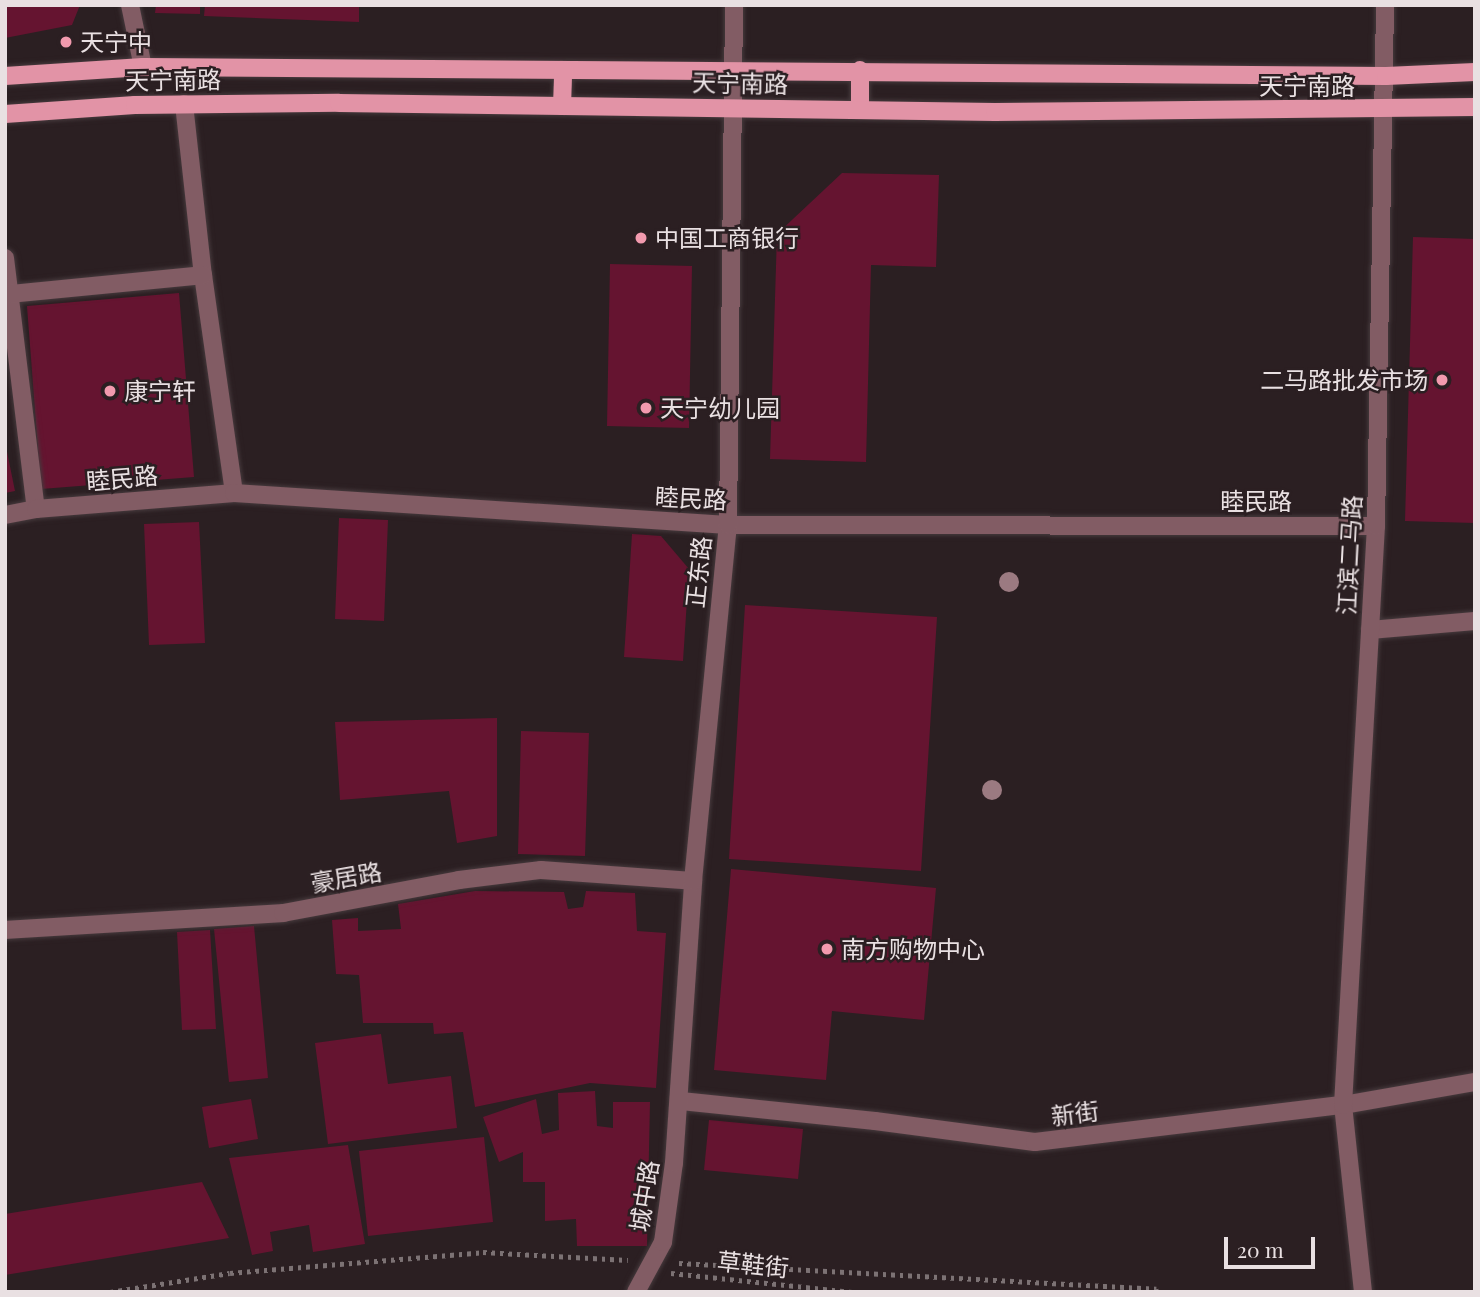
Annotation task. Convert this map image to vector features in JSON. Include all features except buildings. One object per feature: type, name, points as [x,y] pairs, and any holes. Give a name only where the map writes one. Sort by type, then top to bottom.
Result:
[{"type":"main road","name":"天宁南路","points":[[5,76],[143,67],[860,70],[1386,76],[1475,72]]},
{"type":"main road","points":[[562,106],[563,70]]},
{"type":"main road","points":[[860,70],[860,109]]},
{"type":"main road","name":"天宁南路","points":[[5,114],[184,104],[995,112],[1475,107]]},
{"type":"street","points":[[130,5],[143,67]]},
{"type":"street","name":"正东路","points":[[681,1101],[693,881],[728,525],[734,5]]},
{"type":"street","name":"江滨二马路","points":[[1363,1292],[1343,1105],[1376,526],[1386,76],[1385,5]]},
{"type":"street","points":[[184,104],[203,275],[234,493]]},
{"type":"street","points":[[5,258],[36,509]]},
{"type":"street","points":[[10,294],[203,275]]},
{"type":"street","name":"睦民路","points":[[5,515],[36,509],[234,493],[728,525],[1376,526]]},
{"type":"street","points":[[1370,629],[1475,621]]},
{"type":"street","name":"豪居路","points":[[5,930],[283,913],[459,880],[541,870],[693,881]]},
{"type":"street","name":"新街","points":[[681,1101],[875,1121],[1035,1142],[1343,1105],[1475,1082]]},
{"type":"street","name":"城中路","points":[[636,1292],[663,1242],[681,1101]]},
{"type":"path","points":[[110,1292],[230,1273],[483,1252],[652,1266],[1156,1289],[1157,1292]]},
{"type":"path","name":"草鞋街","points":[[652,1266],[852,1292]]},
{"type":"place","name":"天宁中","points":[[66,42]]},
{"type":"place","name":"中国工商银行","points":[[641,238]]},
{"type":"place","name":"二马路批发市场","points":[[1442,380]]},
{"type":"place","name":"康宁轩","points":[[110,391]]},
{"type":"place","name":"天宁幼儿园","points":[[646,408]]},
{"type":"place","name":"南方购物中心","points":[[827,949]]}]
